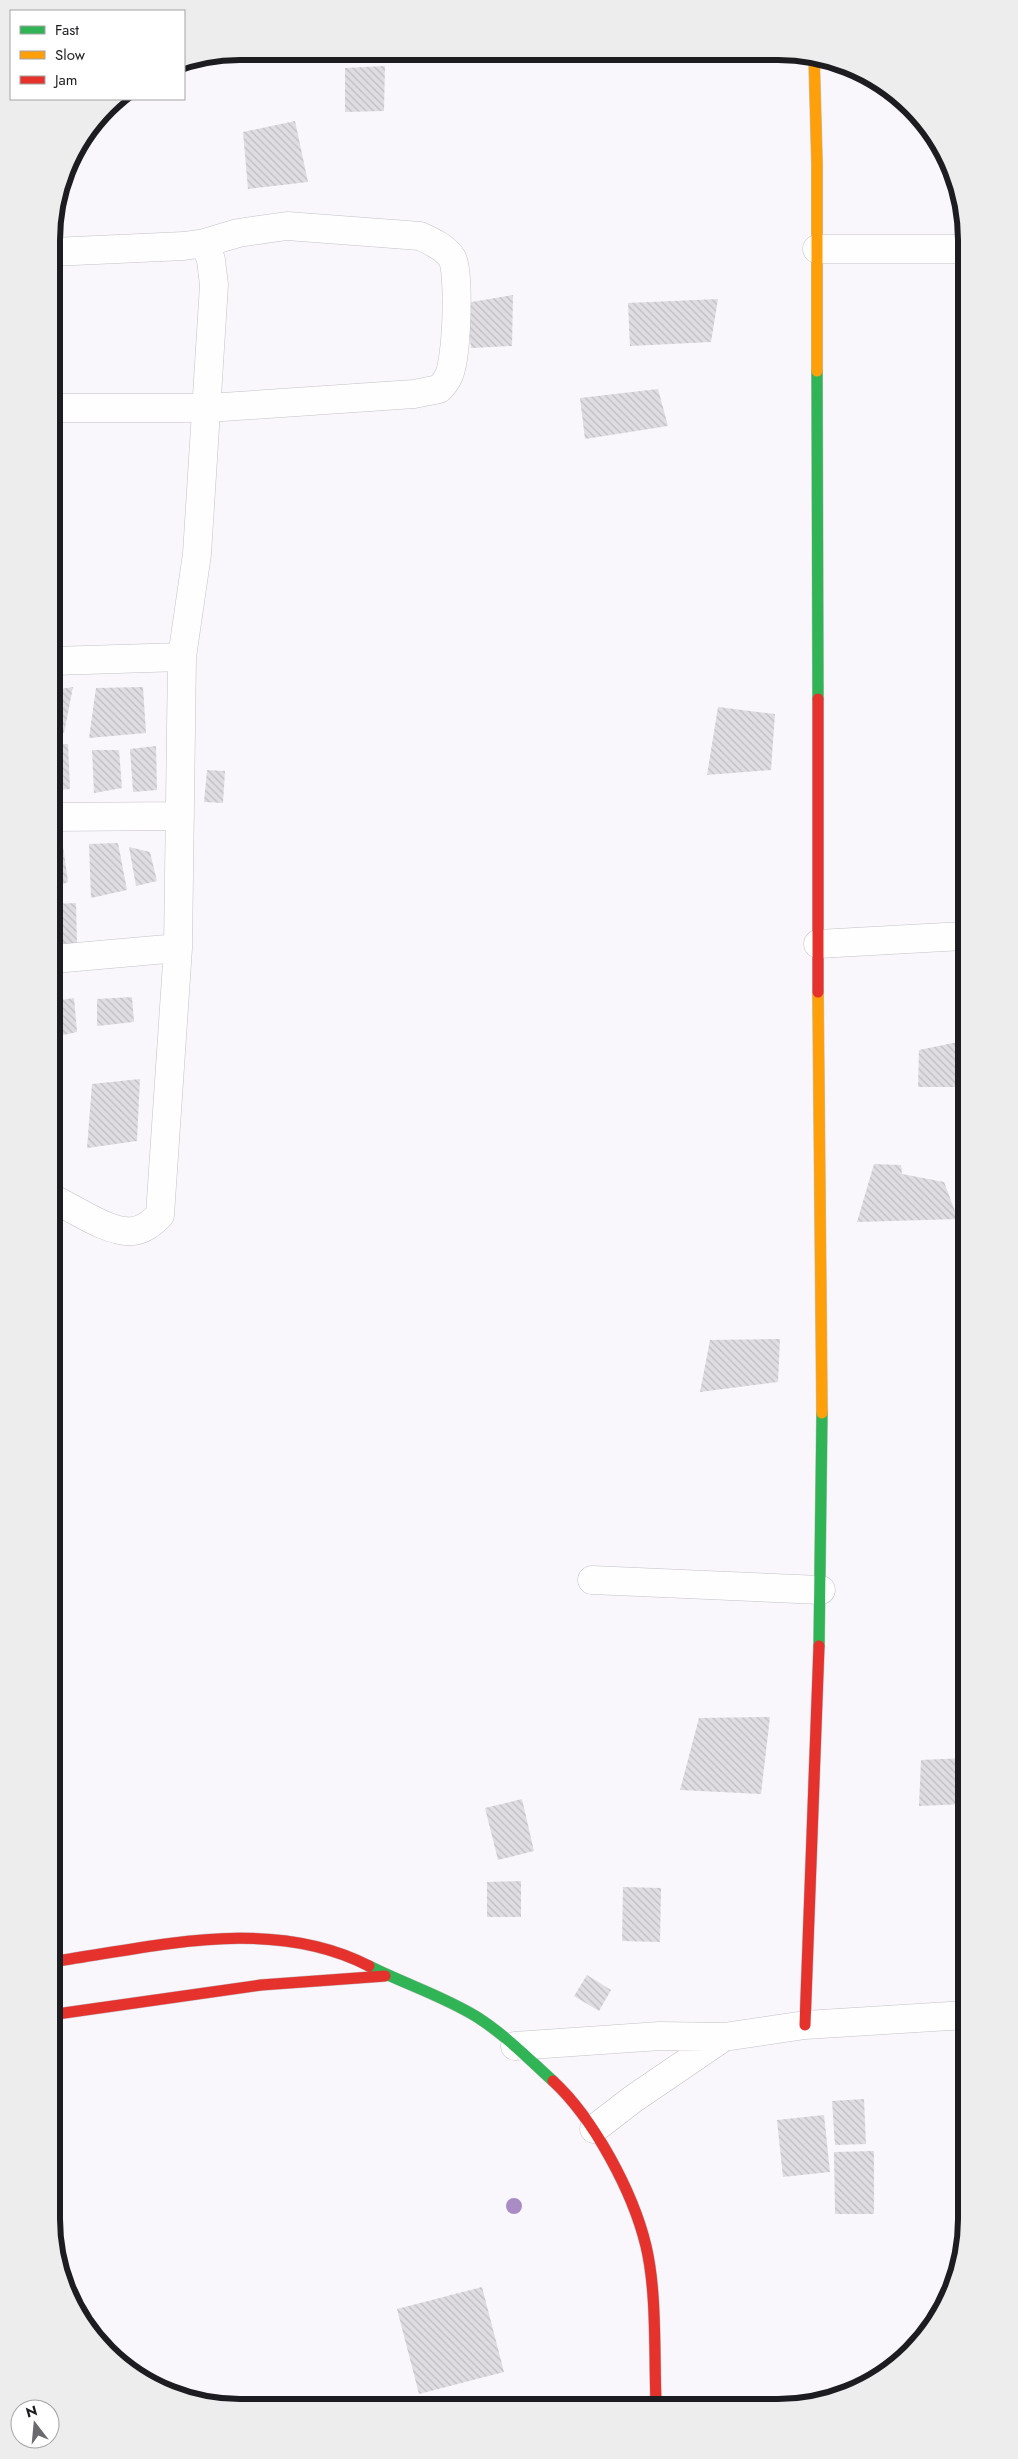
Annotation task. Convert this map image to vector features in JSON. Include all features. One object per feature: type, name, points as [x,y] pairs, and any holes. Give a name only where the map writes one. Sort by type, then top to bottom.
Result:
[{"type":"street","points":[[805,2025],[821,1590],[822,1367],[818,944],[817,248],[814,63]]},
{"type":"street","points":[[60,252],[184,246],[206,243],[238,233],[287,226],[420,236],[439,246],[451,258],[456,274],[454,355],[449,377],[439,390],[414,394],[208,408],[60,408]]},
{"type":"street","points":[[60,1202],[120,1230],[134,1231],[149,1226],[160,1216],[178,948],[182,658],[197,554],[208,408],[214,285],[211,260],[206,243]]},
{"type":"street","points":[[817,248],[958,249]]},
{"type":"street","points":[[60,661],[182,658]]},
{"type":"street","points":[[60,817],[180,816]]},
{"type":"street","points":[[818,944],[958,936]]},
{"type":"street","points":[[60,958],[178,948]]},
{"type":"street","points":[[592,1580],[821,1590]]},
{"type":"street","points":[[60,1961],[212,1939],[254,1938],[308,1944],[348,1955],[389,1976],[427,1991],[477,2017],[515,2046],[558,2086],[594,2129],[624,2186],[646,2246],[652,2295],[656,2399]]},
{"type":"street","points":[[60,2014],[266,1984],[345,1977],[389,1976]]},
{"type":"street","points":[[515,2046],[660,2036],[724,2037],[805,2025],[958,2015]]},
{"type":"street","points":[[594,2129],[633,2099],[724,2037]]},
{"type":"building","points":[[385,66],[384,111],[345,112],[345,68]]},
{"type":"building","points":[[295,121],[308,182],[248,189],[243,132]]},
{"type":"building","points":[[513,295],[512,346],[471,348],[466,303]]},
{"type":"building","points":[[718,299],[711,342],[630,346],[628,303]]},
{"type":"building","points":[[658,389],[668,426],[585,439],[580,398]]},
{"type":"building","points":[[73,687],[64,733],[60,733],[60,689]]},
{"type":"building","points":[[143,687],[146,733],[89,738],[96,688]]},
{"type":"building","points":[[718,707],[775,714],[771,770],[707,775]]},
{"type":"building","points":[[60,744],[68,744],[70,789],[61,790],[61,798]]},
{"type":"building","points":[[156,746],[157,790],[133,792],[130,749]]},
{"type":"building","points":[[92,750],[119,750],[122,788],[94,793]]},
{"type":"building","points":[[207,770],[225,771],[223,803],[204,802]]},
{"type":"building","points":[[118,843],[127,890],[91,898],[89,844]]},
{"type":"building","points":[[60,846],[63,846],[68,882],[60,885]]},
{"type":"building","points":[[129,847],[150,852],[157,881],[136,886]]},
{"type":"building","points":[[76,903],[77,944],[60,946],[60,904]]},
{"type":"building","points":[[132,997],[134,1022],[97,1026],[97,999]]},
{"type":"building","points":[[74,998],[77,1032],[60,1036],[60,1000]]},
{"type":"building","points":[[958,1042],[958,1087],[918,1087],[919,1050]]},
{"type":"building","points":[[140,1079],[137,1141],[87,1148],[92,1084]]},
{"type":"building","points":[[874,1164],[901,1165],[902,1174],[944,1182],[958,1219],[857,1222]]},
{"type":"building","points":[[780,1339],[778,1382],[700,1392],[710,1340]]},
{"type":"building","points":[[770,1717],[761,1794],[680,1790],[699,1718]]},
{"type":"building","points":[[958,1758],[958,1804],[919,1806],[921,1760]]},
{"type":"building","points":[[522,1799],[534,1851],[498,1860],[485,1808]]},
{"type":"building","points":[[521,1881],[521,1917],[487,1917],[487,1882]]},
{"type":"building","points":[[623,1887],[661,1888],[660,1942],[622,1941]]},
{"type":"building","points":[[587,1975],[611,1990],[599,2011],[574,1996]]},
{"type":"building","points":[[864,2099],[866,2144],[835,2145],[832,2101]]},
{"type":"building","points":[[824,2115],[830,2172],[783,2177],[777,2120]]},
{"type":"building","points":[[874,2151],[874,2214],[835,2214],[834,2152]]},
{"type":"building","points":[[482,2287],[504,2372],[419,2394],[397,2309]]},
{"type":"traffic: fast","points":[[817,371],[818,699]]},
{"type":"traffic: fast","points":[[819,1646],[822,1413]]},
{"type":"traffic: fast","points":[[369,1966],[451,2003],[477,2017],[507,2039],[553,2081]]},
{"type":"traffic: slow","points":[[814,63],[817,164],[817,371]]},
{"type":"traffic: slow","points":[[818,992],[822,1413]]},
{"type":"traffic: jam","points":[[818,699],[818,992]]},
{"type":"traffic: jam","points":[[805,2025],[819,1646]]},
{"type":"traffic: jam","points":[[60,1960],[175,1943],[255,1938],[294,1942],[332,1951],[369,1966]]},
{"type":"traffic: jam","points":[[60,2014],[261,1985],[385,1976]]},
{"type":"traffic: jam","points":[[553,2081],[583,2115],[597,2136],[622,2180],[640,2225],[650,2264],[652,2283],[656,2399]]}]
